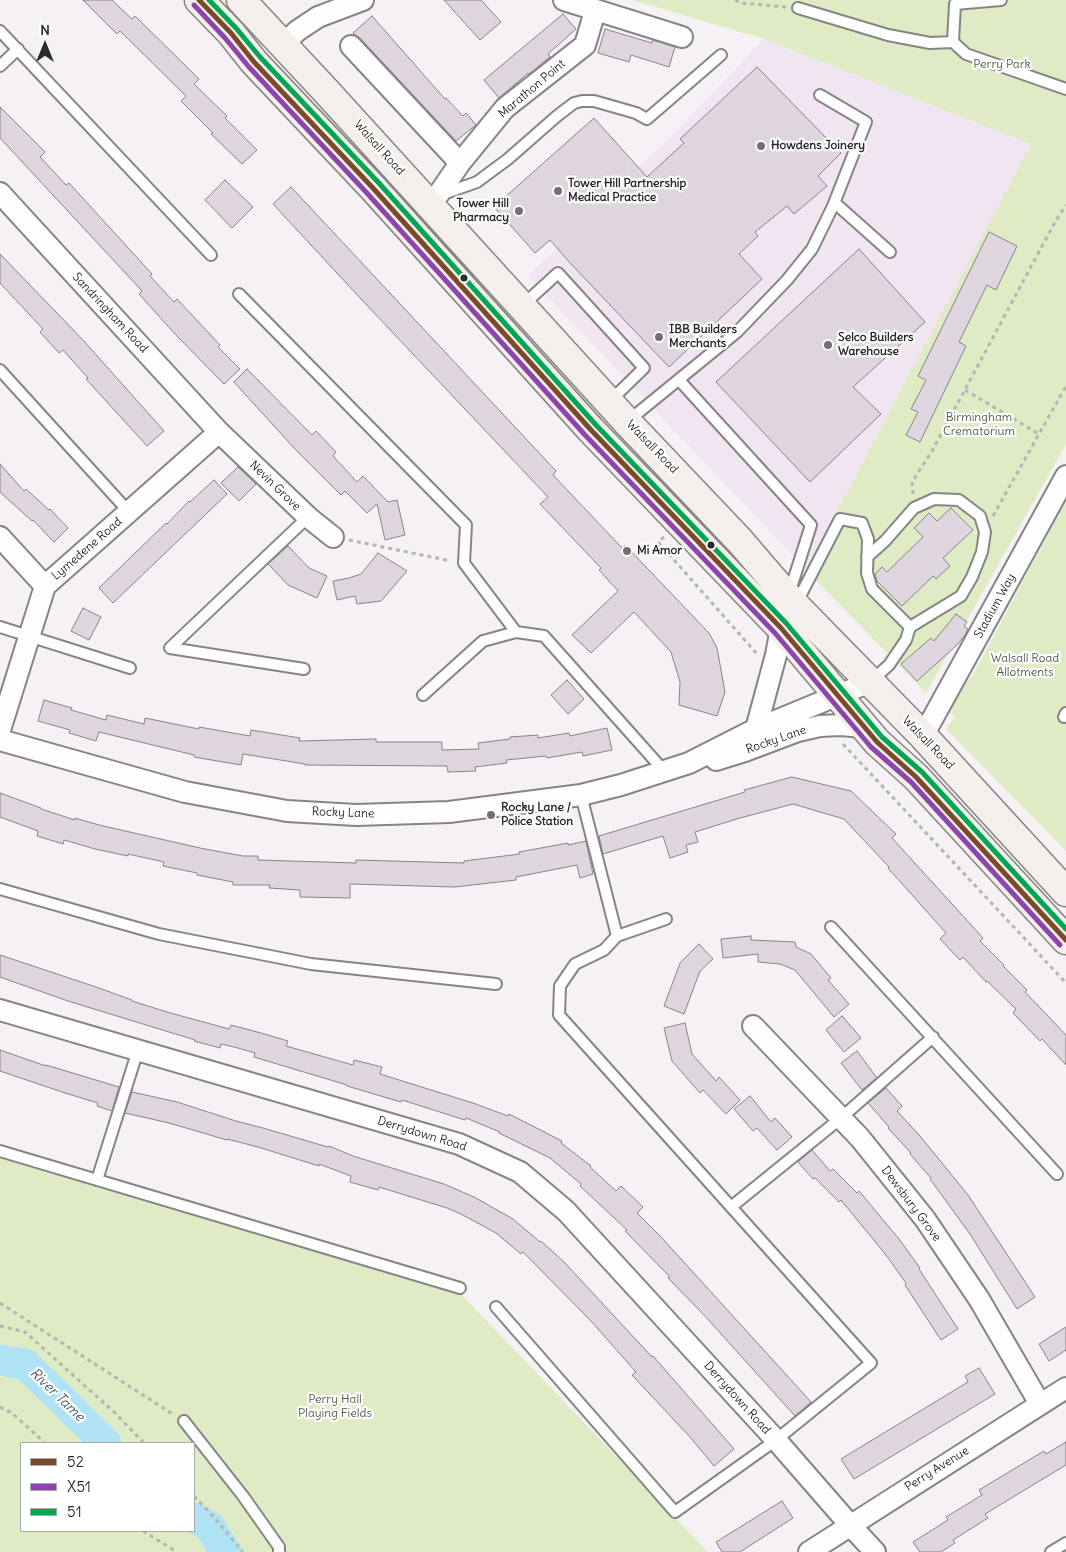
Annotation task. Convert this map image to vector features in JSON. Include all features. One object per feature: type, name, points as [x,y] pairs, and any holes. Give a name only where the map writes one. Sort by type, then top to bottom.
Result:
[{"type":"highway","points":[[200,0],[591,430],[781,628],[863,727],[916,777],[1066,940]]},
{"type":"highway","name":"Walsall Road","points":[[241,0],[432,198],[522,306],[609,402],[713,512],[792,601],[923,736],[1066,892]]},
{"type":"highway","points":[[916,777],[914,753],[923,736]]},
{"type":"street","points":[[283,45],[297,31],[318,17],[363,0]]},
{"type":"street","points":[[564,0],[682,38]]},
{"type":"street","name":"Marathon Point","points":[[432,198],[505,108],[585,45],[595,11]]},
{"type":"street","points":[[351,46],[460,163]]},
{"type":"street","name":"Sandringham Road","points":[[0,194],[219,432]]},
{"type":"street","name":"Lymedene Road","points":[[0,730],[46,586],[219,432]]},
{"type":"street","name":"Nevin Grove","points":[[219,432],[308,517],[332,537]]},
{"type":"street","name":"Stadium Way","points":[[923,736],[1066,476]]},
{"type":"street","points":[[0,537],[46,586]]},
{"type":"street","name":"Rocky Lane","points":[[756,729],[781,628]]},
{"type":"street","name":"Rocky Lane","points":[[0,740],[185,792],[287,811],[356,815],[449,812],[582,794],[665,772],[689,763],[756,729],[870,682]]},
{"type":"street","name":"Rocky Lane","points":[[689,763],[711,762],[798,730],[841,725],[863,727]]},
{"type":"street","name":"Derrydown Road","points":[[0,1010],[459,1144],[520,1172],[566,1212],[776,1440],[875,1552]]},
{"type":"street","name":"Dewsbury Grove","points":[[753,1026],[860,1138],[925,1219],[979,1299],[1040,1404]]},
{"type":"street","name":"Perry Avenue","points":[[809,1552],[1066,1388]]},
{"type":"lane","points":[[953,42],[956,2],[1001,0]]},
{"type":"lane","points":[[799,8],[888,35],[930,43],[953,42],[966,54],[1066,88]]},
{"type":"lane","points":[[0,31],[211,255]]},
{"type":"lane","points":[[0,66],[18,50]]},
{"type":"lane","points":[[432,198],[477,182],[508,159],[574,103],[594,101],[647,119],[721,55]]},
{"type":"lane","points":[[628,422],[737,332],[787,280],[812,249],[834,203],[866,122],[820,95]]},
{"type":"lane","points":[[834,203],[890,252]]},
{"type":"lane","points":[[522,306],[558,273],[644,368],[609,402]]},
{"type":"lane","points":[[239,294],[466,525],[464,563],[516,632]]},
{"type":"lane","points":[[0,370],[129,512]]},
{"type":"lane","points":[[679,380],[811,525],[792,601]]},
{"type":"lane","points":[[866,557],[885,541],[914,508],[934,499],[958,500],[980,516],[985,532],[982,552],[972,577],[961,596],[910,627],[906,640],[889,665],[870,682]]},
{"type":"lane","points":[[304,669],[170,648],[308,517]]},
{"type":"lane","points":[[792,601],[840,519],[862,523],[868,539],[866,573],[872,589],[910,627]]},
{"type":"lane","points":[[0,627],[130,668]]},
{"type":"lane","points":[[422,695],[483,641],[516,632],[544,636],[665,772]]},
{"type":"lane","points":[[582,794],[617,936]]},
{"type":"lane","points":[[0,889],[159,934],[311,964],[496,984]]},
{"type":"lane","points":[[496,1307],[675,1512],[776,1440],[871,1363],[559,1015],[560,986],[575,964],[604,950],[617,936],[666,919]]},
{"type":"lane","points":[[831,927],[1057,1174]]},
{"type":"lane","points":[[731,1207],[841,1118],[933,1038]]},
{"type":"lane","points":[[97,1180],[138,1050]]},
{"type":"lane","points":[[0,1151],[460,1288]]},
{"type":"lane","points":[[184,1421],[243,1496],[279,1547],[280,1552]]},
{"type":"lane","points":[[1051,1552],[1066,1543]]},
{"type":"path","points":[[734,0],[799,8]]},
{"type":"path","points":[[914,508],[912,482],[932,451],[1055,222],[1066,205]]},
{"type":"path","points":[[985,532],[1066,386]]},
{"type":"path","points":[[965,390],[1039,434]]},
{"type":"path","points":[[332,537],[464,563]]},
{"type":"path","points":[[0,1302],[184,1421]]},
{"type":"path","points":[[0,1326],[25,1332],[114,1412],[143,1442]]},
{"type":"path","points":[[0,1407],[12,1413],[44,1442]]},
{"type":"path","points":[[195,1497],[243,1552]]},
{"type":"path","points":[[145,1532],[177,1552]]},
{"type":"shaded area","points":[[764,39],[1032,144],[806,570],[528,276],[679,128]]},
{"type":"green space","points":[[213,0],[227,0],[264,40],[256,46]]},
{"type":"green space","name":"Birmingham Crematorium","points":[[632,0],[1066,0],[1066,444],[926,693],[806,570],[1031,144],[764,39]]},
{"type":"green space","points":[[324,105],[666,474],[659,481],[383,181],[315,111]]},
{"type":"green space","name":"Walsall Road Allotments","points":[[1066,501],[1066,851],[946,729],[955,717],[946,709],[974,673]]},
{"type":"green space","name":"Perry Hall Playing Fields","points":[[0,1156],[459,1292],[708,1552],[0,1552]]},
{"type":"building","points":[[83,0],[112,0],[132,19],[135,16],[199,79],[194,84],[227,116],[225,118],[257,150],[242,164],[181,101],[186,96],[120,31],[117,34]]},
{"type":"building","points":[[444,0],[481,0],[501,22],[480,40]]},
{"type":"building","points":[[563,14],[576,29],[548,54],[550,57],[499,98],[484,80]]},
{"type":"building","points":[[372,16],[445,99],[463,116],[466,113],[476,125],[456,141],[360,38],[353,33]]},
{"type":"building","points":[[605,29],[652,43],[653,40],[675,47],[669,67],[631,55],[629,62],[598,53]]},
{"type":"building","points":[[757,67],[841,153],[818,176],[827,186],[794,214],[787,206],[755,232],[758,236],[739,254],[762,279],[669,367],[550,240],[535,253],[494,207],[594,118],[647,177],[684,143],[680,139]]},
{"type":"building","points":[[0,107],[45,152],[40,157],[66,185],[69,183],[152,274],[150,276],[174,302],[177,299],[220,345],[218,347],[240,369],[224,384],[175,334],[139,294],[142,291],[0,138]]},
{"type":"building","points":[[225,180],[253,207],[232,228],[205,200]]},
{"type":"building","points":[[291,187],[556,471],[553,475],[622,548],[625,545],[709,633],[717,648],[725,692],[717,716],[679,705],[680,682],[671,652],[634,612],[591,653],[572,635],[618,591],[599,570],[601,568],[540,504],[548,497],[273,204]]},
{"type":"building","points":[[989,232],[1017,246],[996,290],[987,285],[959,342],[966,346],[920,442],[906,435],[918,412],[911,409],[926,380],[918,376]]},
{"type":"building","name":"Selco Builders Warehouse","points":[[859,249],[925,322],[853,387],[881,414],[810,482],[716,382]]},
{"type":"building","points":[[0,254],[83,340],[164,431],[147,446],[86,379],[88,378],[63,350],[59,353],[40,332],[43,329],[0,283]]},
{"type":"building","points":[[247,369],[312,435],[316,431],[336,452],[333,456],[357,482],[363,476],[388,502],[397,500],[405,535],[385,540],[377,504],[367,513],[345,491],[341,495],[294,448],[234,382]]},
{"type":"building","points":[[0,464],[24,491],[26,489],[50,509],[68,528],[54,542],[33,520],[0,492]]},
{"type":"building","points":[[238,467],[256,484],[239,501],[221,483]]},
{"type":"building","points":[[214,480],[227,494],[113,603],[99,588],[189,501]]},
{"type":"building","points":[[951,508],[973,530],[943,558],[950,566],[936,579],[933,576],[902,606],[877,581],[875,574],[882,567],[887,572],[923,537],[914,528],[929,513],[937,521]]},
{"type":"building","points":[[288,546],[309,568],[327,576],[317,598],[288,585],[268,564]]},
{"type":"building","points":[[378,553],[407,571],[381,601],[357,604],[355,596],[337,600],[333,581],[361,574]]},
{"type":"building","points":[[83,608],[101,617],[89,640],[71,631]]},
{"type":"building","points":[[956,614],[967,622],[964,626],[968,629],[965,635],[957,645],[917,681],[901,664],[931,638],[934,641]]},
{"type":"building","points":[[567,680],[584,699],[568,714],[551,695]]},
{"type":"building","points":[[44,700],[106,720],[107,715],[144,724],[145,718],[199,729],[199,727],[250,736],[251,730],[300,738],[299,741],[376,739],[376,742],[442,742],[442,750],[479,749],[478,743],[510,739],[510,737],[538,735],[538,738],[569,733],[570,736],[607,728],[612,750],[583,756],[582,752],[547,758],[546,756],[506,760],[507,763],[475,767],[476,771],[448,772],[447,766],[305,765],[243,754],[241,765],[194,757],[194,755],[99,732],[96,741],[69,733],[70,730],[38,721]]},
{"type":"building","points":[[792,777],[851,791],[896,834],[892,838],[983,938],[980,941],[1027,990],[1025,992],[1066,1035],[1066,1065],[1042,1039],[1040,1041],[1013,1013],[1016,1009],[986,982],[963,957],[960,960],[940,939],[946,933],[889,867],[844,819],[793,804],[695,832],[698,842],[686,845],[688,852],[670,858],[663,836],[603,854],[599,836],[745,792],[744,790]]},
{"type":"building","points":[[0,793],[75,820],[75,818],[200,848],[243,856],[258,856],[258,860],[356,863],[356,860],[464,863],[464,861],[520,854],[519,852],[586,841],[593,874],[580,878],[577,865],[516,877],[516,880],[455,887],[350,884],[350,898],[300,897],[300,890],[269,888],[270,885],[233,885],[233,882],[163,866],[164,862],[95,849],[64,840],[63,844],[37,836],[38,831],[0,817]]},
{"type":"building","points":[[751,936],[751,940],[795,942],[796,947],[811,954],[831,978],[828,980],[849,1004],[834,1017],[795,970],[780,964],[758,962],[758,954],[723,958],[721,939]]},
{"type":"building","points":[[699,944],[713,959],[700,971],[684,1014],[664,1006],[680,963]]},
{"type":"building","points":[[0,955],[167,1012],[229,1029],[231,1025],[261,1033],[288,1041],[286,1046],[353,1065],[354,1060],[382,1067],[380,1074],[508,1116],[509,1114],[562,1141],[561,1143],[591,1166],[616,1191],[621,1186],[643,1207],[637,1213],[811,1402],[795,1416],[668,1278],[670,1277],[625,1231],[627,1230],[580,1186],[581,1184],[550,1158],[500,1132],[466,1118],[465,1120],[402,1100],[401,1102],[347,1086],[254,1057],[255,1053],[238,1048],[221,1044],[220,1048],[194,1041],[0,977]]},
{"type":"building","points":[[842,1016],[861,1038],[844,1052],[826,1030]]},
{"type":"building","points":[[685,1023],[692,1054],[716,1081],[719,1077],[740,1100],[726,1114],[703,1090],[700,1093],[672,1061],[664,1028]]},
{"type":"building","points":[[0,1050],[46,1066],[119,1087],[112,1111],[97,1106],[98,1103],[0,1071]]},
{"type":"building","points":[[857,1051],[877,1078],[862,1090],[841,1063]]},
{"type":"building","points":[[886,1088],[902,1106],[897,1111],[968,1195],[1035,1297],[1017,1309],[970,1234],[931,1178],[868,1103]]},
{"type":"building","points":[[132,1092],[177,1102],[236,1121],[329,1146],[353,1156],[444,1184],[474,1197],[513,1219],[565,1263],[653,1356],[734,1449],[714,1466],[690,1437],[632,1375],[636,1372],[591,1321],[523,1252],[521,1254],[496,1233],[447,1208],[379,1187],[378,1190],[350,1182],[351,1176],[319,1164],[319,1166],[258,1147],[125,1113]]},
{"type":"building","points":[[750,1096],[771,1122],[775,1118],[792,1137],[777,1150],[757,1128],[753,1131],[734,1109]]},
{"type":"building","points":[[812,1150],[830,1171],[833,1169],[857,1193],[859,1191],[899,1239],[920,1268],[958,1329],[941,1340],[905,1285],[906,1283],[886,1255],[841,1200],[839,1202],[815,1178],[813,1179],[798,1162]]},
{"type":"building","points":[[1066,1327],[1066,1350],[1049,1361],[1039,1344]]},
{"type":"building","points":[[979,1368],[995,1394],[854,1479],[841,1459],[968,1382],[965,1376]]},
{"type":"building","points":[[1066,1442],[1066,1465],[985,1514],[988,1518],[953,1540],[955,1543],[941,1552],[920,1552],[913,1542],[948,1520],[946,1517],[982,1495],[979,1490],[1044,1451],[1046,1454]]},
{"type":"building","points":[[782,1501],[793,1518],[740,1552],[722,1552],[716,1542]]},
{"type":"waterway","name":"River Tame","points":[[0,1360],[25,1364],[105,1442]]},
{"type":"waterway","name":"River Tame","points":[[195,1519],[210,1527],[226,1552]]},
{"type":"transit line","name":"52","points":[[199,0],[231,33],[254,62],[372,187],[591,430],[781,628],[877,742],[916,777],[1066,940]]},
{"type":"transit line","name":"51","points":[[209,0],[378,182],[596,425],[786,623],[882,737],[922,772],[1066,929]]},
{"type":"transit line","name":"X51","points":[[194,5],[585,435],[775,633],[871,747],[911,782],[1060,945]]},
{"type":"place","name":"Howdens Joinery","points":[[761,146]]},
{"type":"place","name":"Tower Hill Partnership Medical Practice","points":[[558,191]]},
{"type":"place","name":"Tower Hill Pharmacy","points":[[519,211]]},
{"type":"place","name":"IBB Builders Merchants","points":[[659,337]]},
{"type":"place","name":"Selco Builders Warehouse","points":[[828,345]]},
{"type":"place","name":"Mi Amor","points":[[627,551]]},
{"type":"place","name":"Rocky Lane / Police Station","points":[[491,815]]},
{"type":"park label","name":"Perry Park","points":[[1002,65]]}]
